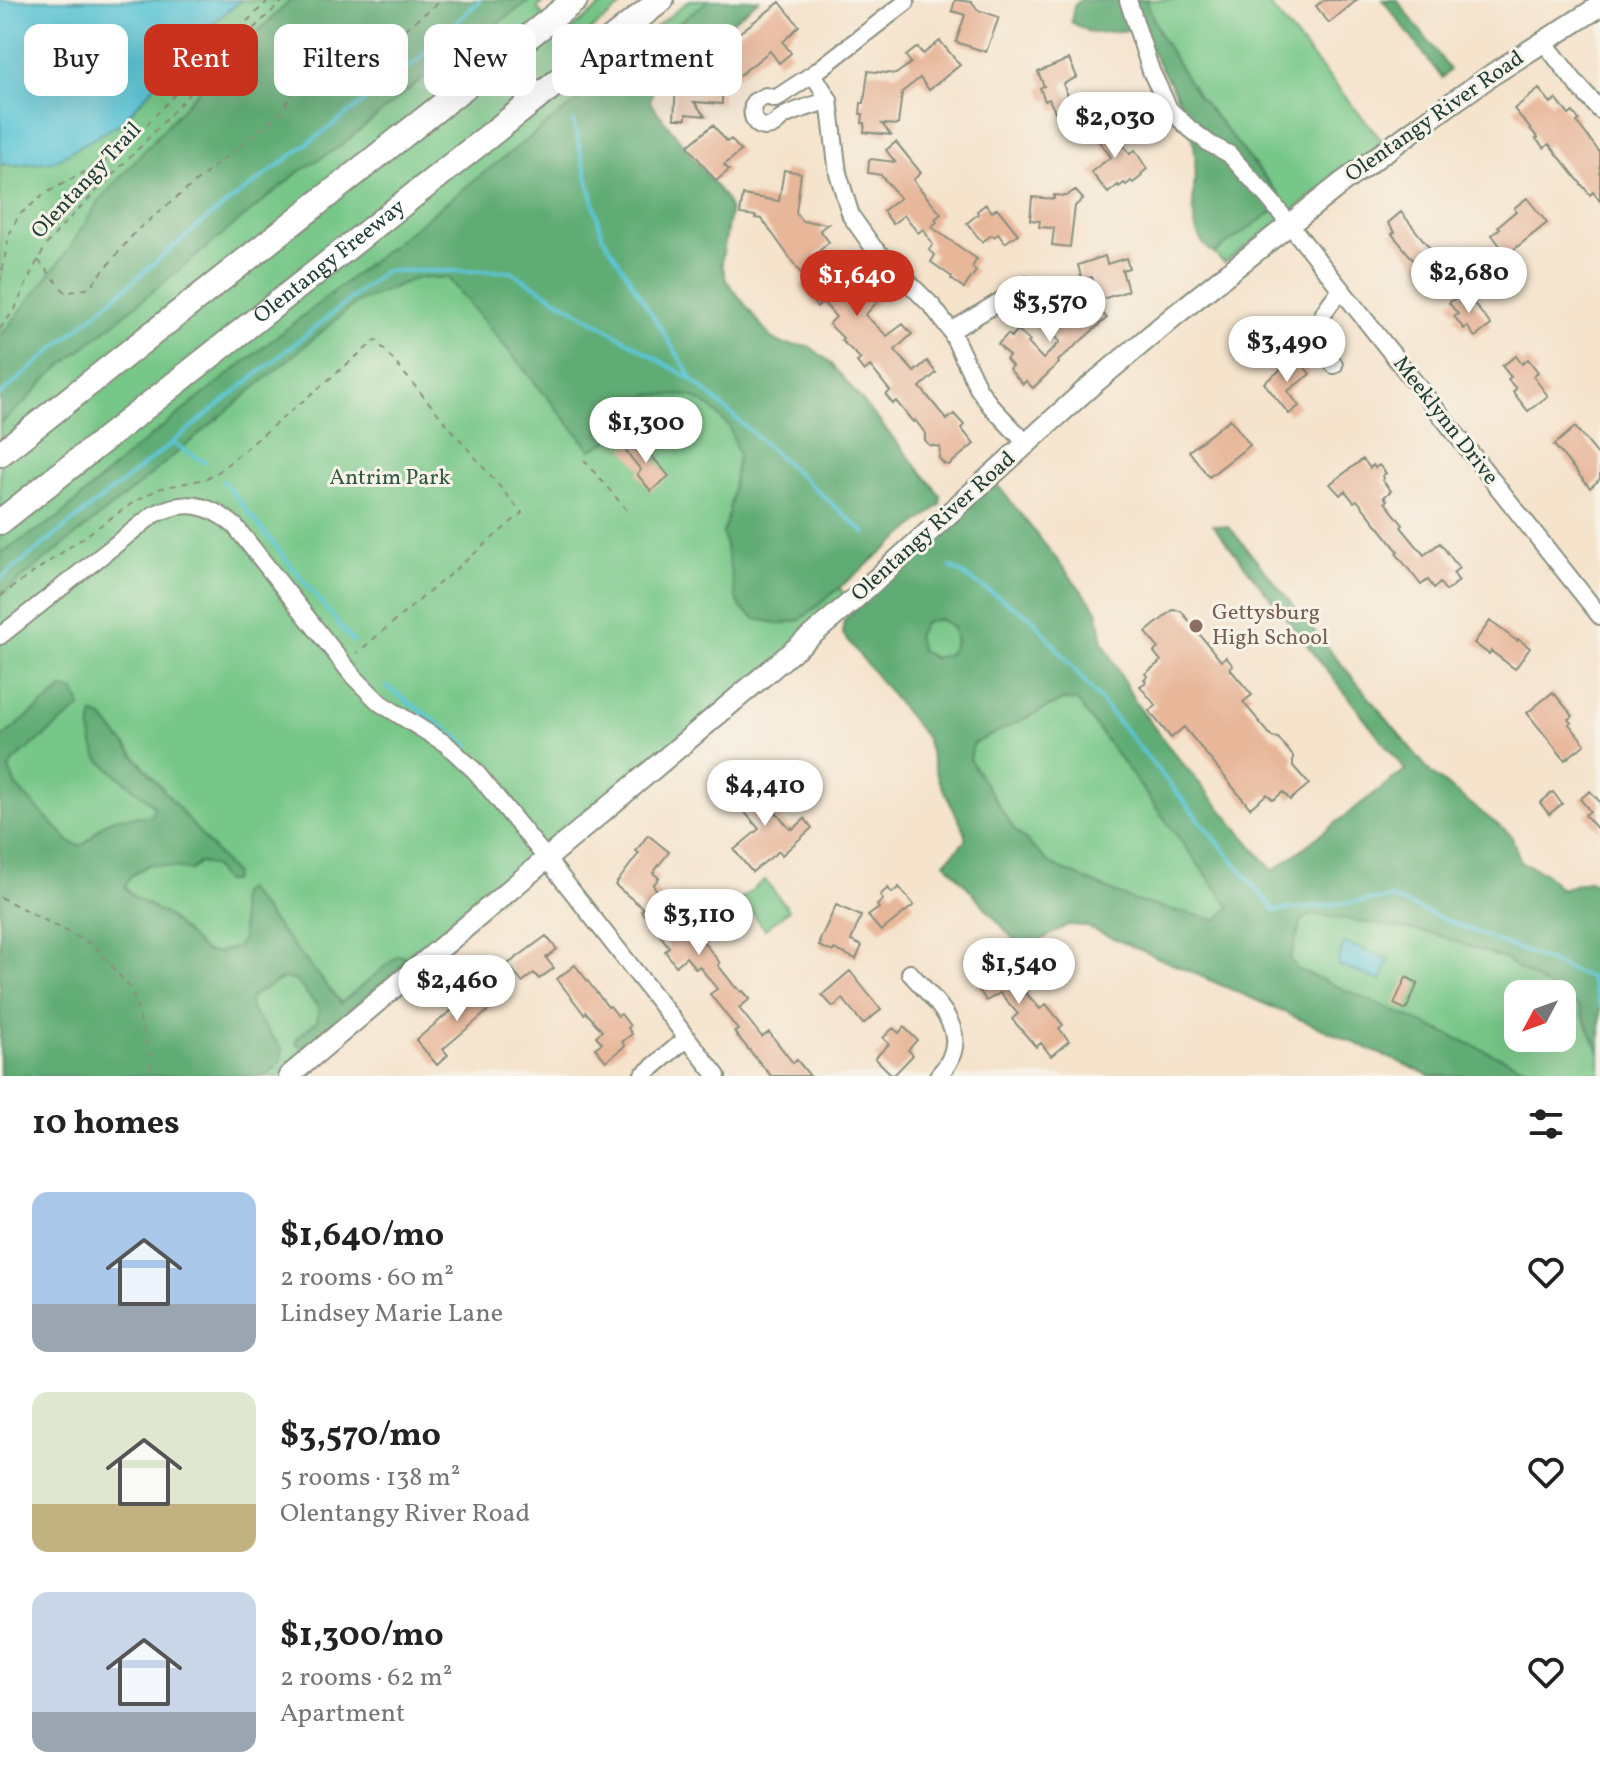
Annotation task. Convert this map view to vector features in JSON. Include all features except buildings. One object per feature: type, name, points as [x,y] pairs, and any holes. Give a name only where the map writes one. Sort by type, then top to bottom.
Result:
[{"type":"highway","points":[[0,454],[575,0]]},
{"type":"highway","name":"Olentangy Freeway","points":[[0,522],[661,0]]},
{"type":"main road","name":"Olentangy River Road","points":[[289,1076],[839,612],[1087,389],[1174,316],[1343,182],[1446,107],[1600,6]]},
{"type":"street","name":"Meeklynn Drive","points":[[1128,0],[1151,71],[1169,109],[1210,144],[1229,154],[1271,201],[1600,616]]},
{"type":"street","points":[[829,100],[781,116],[775,125],[767,127],[753,119],[751,111],[754,102],[766,96],[775,99],[813,74],[906,2]]},
{"type":"street","points":[[1544,42],[1600,110]]},
{"type":"street","points":[[813,74],[829,100],[838,173],[851,216],[873,247],[933,307],[951,331],[984,397],[1027,444]]},
{"type":"street","points":[[951,331],[1027,285]]},
{"type":"street","points":[[1334,365],[1321,345],[1320,324],[1324,310],[1342,289]]},
{"type":"street","points":[[0,636],[153,515],[178,505],[197,505],[223,515],[235,526],[354,677],[380,703],[446,744],[475,771],[717,1076]]},
{"type":"street","points":[[910,973],[945,1013],[954,1033],[953,1055],[938,1076]]},
{"type":"street","points":[[642,1076],[687,1038]]},
{"type":"path","points":[[0,282],[9,235],[19,215],[46,193],[121,152],[212,55],[269,0]]},
{"type":"path","name":"Olentangy Trail","points":[[0,329],[15,309],[47,244],[62,226],[226,54],[284,0]]},
{"type":"path","points":[[38,260],[66,293],[89,288],[137,230],[282,111],[293,92],[392,39],[442,0]]},
{"type":"path","points":[[0,596],[131,504],[158,489],[205,479],[218,472],[376,340],[522,513],[344,664]]},
{"type":"path","points":[[584,460],[631,515]]},
{"type":"path","points":[[0,897],[95,946],[132,990],[152,1062],[148,1076]]},
{"type":"green space","name":"Antrim Park","points":[[0,0],[546,0],[537,8],[552,26],[552,96],[610,96],[712,218],[726,280],[771,338],[830,362],[941,496],[836,584],[851,602],[289,1076],[0,1076]]},
{"type":"green space","points":[[291,0],[531,0],[497,24],[424,24],[424,77],[408,90],[408,24],[274,24],[274,96],[401,96],[339,147],[300,171],[48,377],[0,424],[0,337],[67,252],[99,201],[194,96],[258,96],[258,31]]},
{"type":"green space","name":"Antrim Park","points":[[609,0],[629,0],[599,24],[578,24]]},
{"type":"green space","name":"Antrim Park","points":[[690,0],[709,0],[678,24],[660,24]]},
{"type":"green space","points":[[709,0],[759,0],[729,24],[678,24]]},
{"type":"green space","points":[[1080,0],[1146,0],[1161,37],[1196,93],[1279,195],[1280,206],[1214,253],[1204,244],[1194,221],[1193,138],[1176,94],[1136,30],[1091,33],[1071,22],[1074,6]]},
{"type":"green space","points":[[1146,0],[1265,0],[1383,142],[1224,263],[1214,253],[1280,206],[1279,195],[1196,93],[1161,37]]},
{"type":"green space","points":[[1383,0],[1397,0],[1450,70],[1442,78]]},
{"type":"green space","points":[[584,96],[651,96],[650,102],[727,201],[730,213],[721,264],[726,280],[771,338],[782,344],[809,346],[830,362],[941,496],[940,505],[800,620],[781,624],[756,619],[742,609],[736,598],[723,533],[738,454],[729,426],[711,408],[691,396],[650,394],[634,403],[613,439],[591,450],[448,278],[416,278],[356,303],[0,596],[0,553],[59,517],[131,452]]},
{"type":"green space","points":[[995,482],[1097,610],[1103,642],[1135,702],[1273,871],[1405,770],[1213,525],[1229,527],[1431,773],[1511,835],[1521,862],[1544,872],[1561,889],[1590,880],[1600,891],[1600,1053],[1576,1005],[1576,980],[1537,980],[1502,958],[1435,934],[1314,914],[1302,920],[1290,959],[1297,969],[1544,1076],[1431,1076],[1085,926],[1068,925],[1023,950],[945,862],[965,841],[965,832],[938,779],[926,738],[842,633],[844,620]],"holes":[[[938,619],[952,626],[956,641],[949,654],[934,658],[921,651],[917,636],[924,623]],[[1063,700],[1077,701],[1230,907],[1217,920],[1135,901],[1050,864],[1014,829],[970,760],[973,744]]]},
{"type":"green space","points":[[936,620],[949,626],[955,639],[949,652],[936,658],[923,652],[917,639],[923,626]]},
{"type":"green space","points":[[1053,647],[1251,890],[1405,771],[1559,980],[1504,980],[1504,1052],[1576,1052],[1576,1003],[1600,1053],[1600,1076],[1499,1076],[1065,910],[948,743]]},
{"type":"green space","points":[[62,689],[75,691],[81,707],[13,761],[9,769],[16,786],[71,843],[80,846],[110,820],[151,815],[154,807],[150,802],[97,756],[92,738],[93,714],[103,718],[234,874],[232,881],[224,881],[213,866],[199,862],[191,870],[150,864],[130,877],[125,887],[134,897],[167,915],[204,951],[215,953],[237,947],[243,940],[239,901],[240,893],[246,889],[341,1003],[399,955],[406,957],[403,966],[305,1047],[296,1044],[297,1038],[317,1021],[319,1008],[296,981],[284,978],[253,995],[249,1002],[252,1011],[283,1050],[280,1063],[265,1076],[0,1076],[0,739]]},
{"type":"green space","points":[[765,880],[789,910],[765,929],[741,899]]},
{"type":"water","points":[[0,0],[241,0],[212,24],[144,24],[145,96],[122,122],[54,161],[0,164]]},
{"type":"water","points":[[1344,943],[1389,959],[1381,981],[1337,965]]},
{"type":"waterway","points":[[0,395],[204,221],[409,68],[480,0]]},
{"type":"waterway","points":[[573,121],[602,235],[694,381],[866,534]]},
{"type":"waterway","points":[[172,443],[385,271],[510,271],[694,381]]},
{"type":"waterway","points":[[0,579],[172,443],[206,463]]},
{"type":"waterway","points":[[223,481],[353,642]]},
{"type":"waterway","points":[[951,567],[1032,618],[1275,911],[1391,898],[1590,978],[1600,1005]]},
{"type":"waterway","points":[[387,687],[470,746]]},
{"type":"place","name":"Gettysburg High School","points":[[1196,626]]}]
